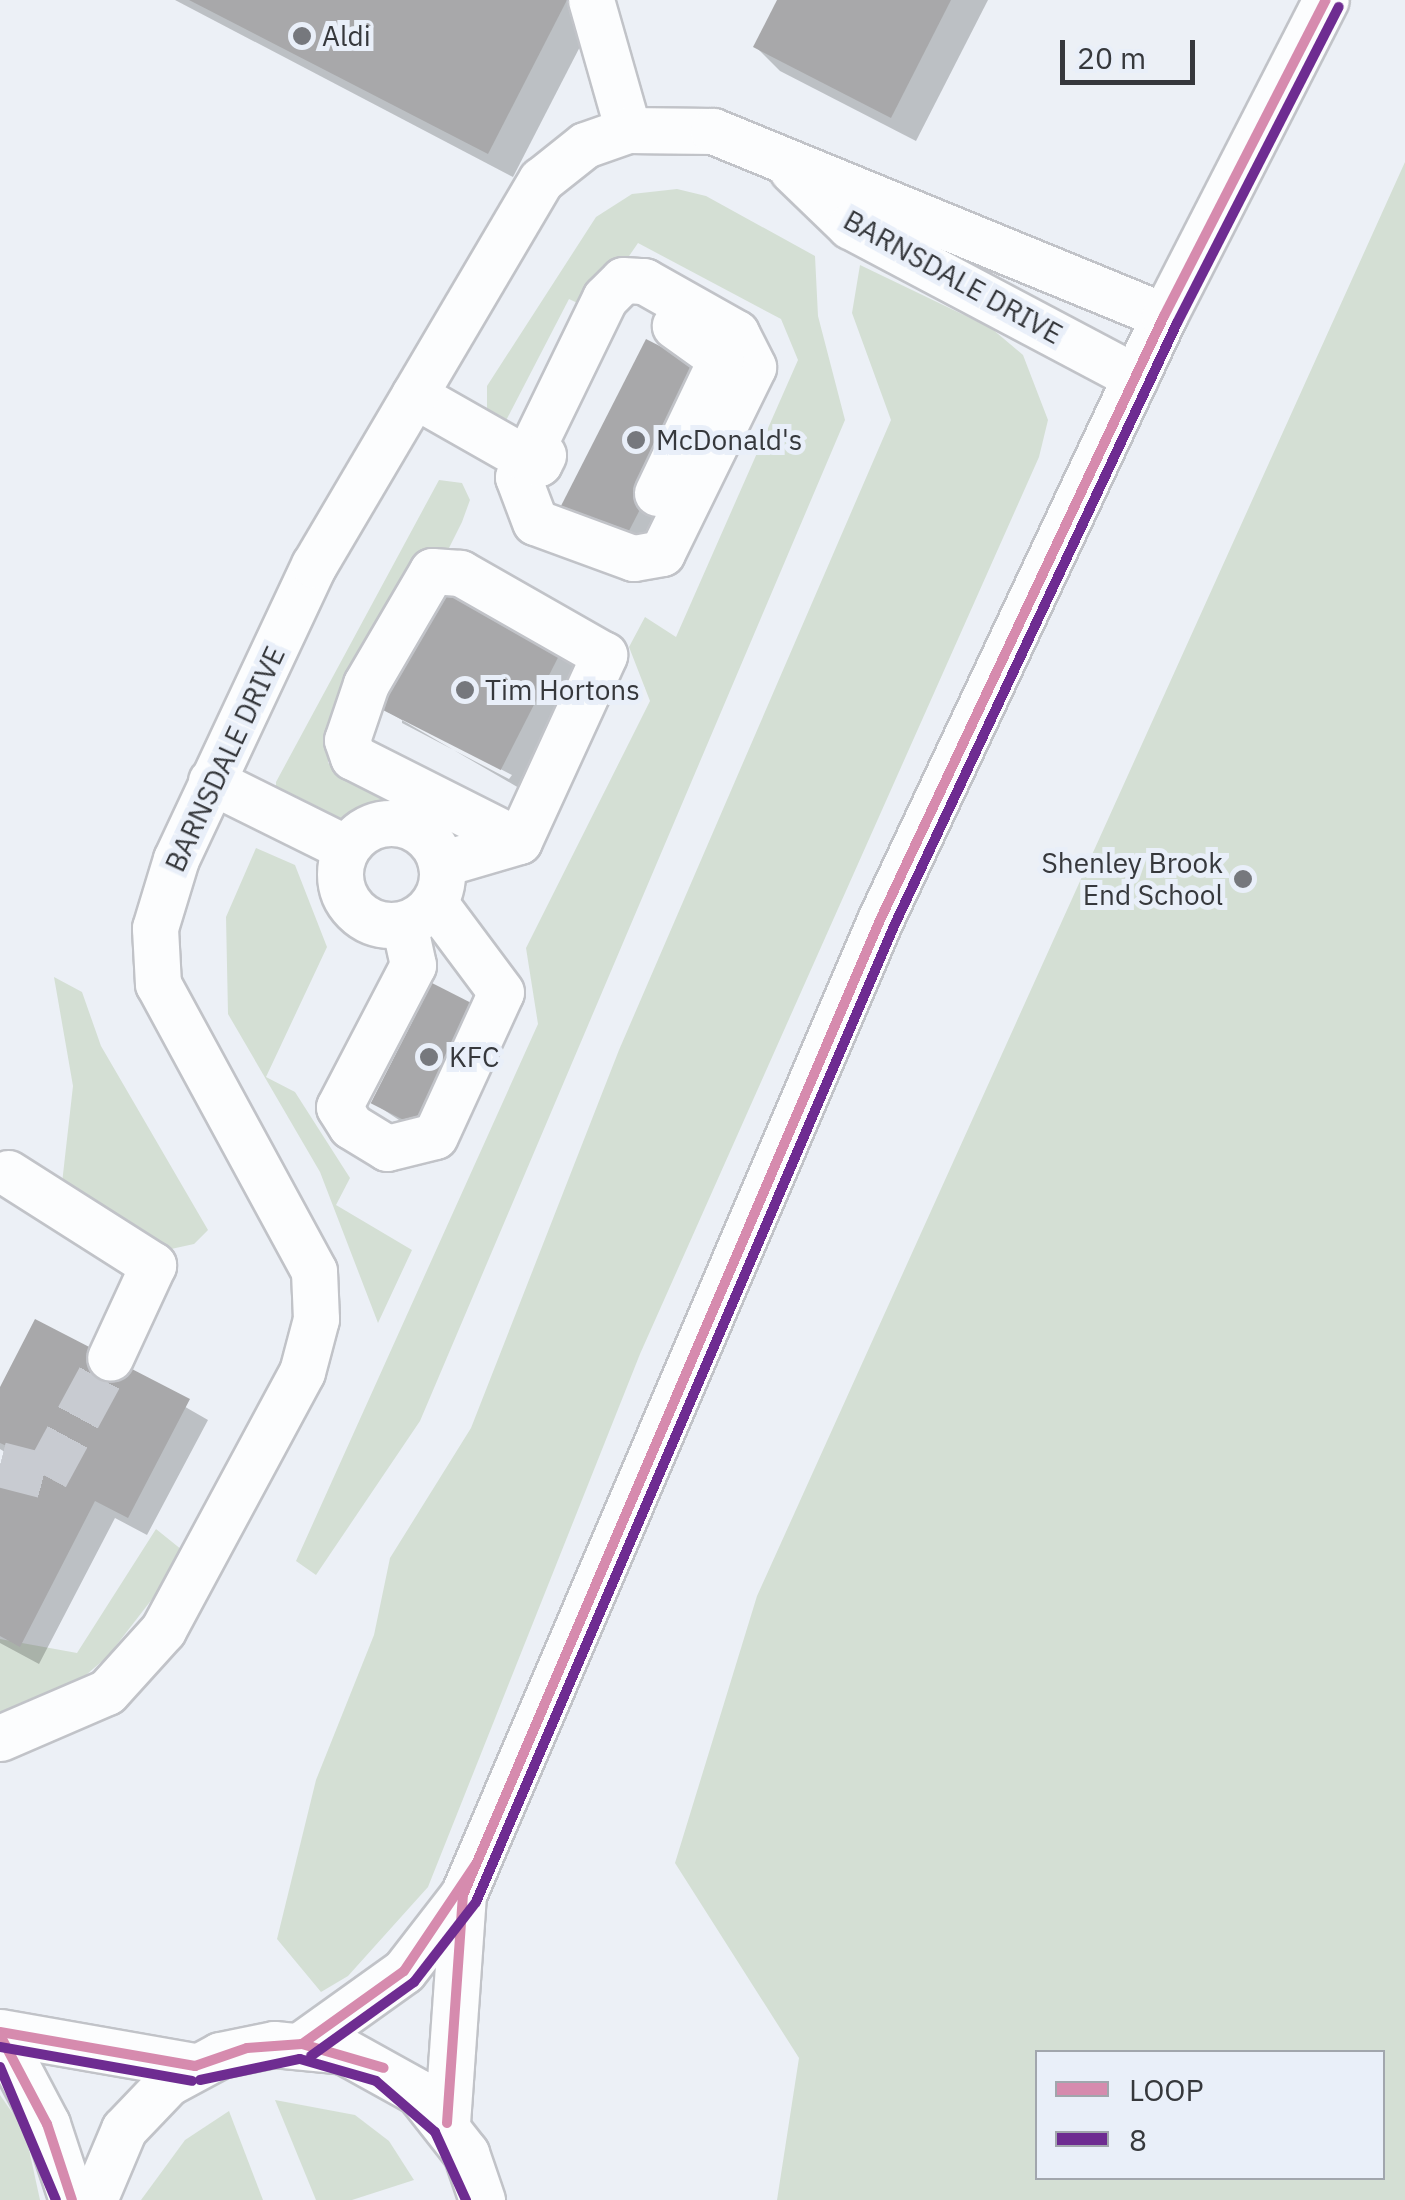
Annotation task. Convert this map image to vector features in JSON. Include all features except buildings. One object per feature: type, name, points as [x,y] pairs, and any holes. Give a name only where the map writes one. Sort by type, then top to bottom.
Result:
[{"type":"street","points":[[591,0],[628,130]]},
{"type":"street","points":[[302,2044],[404,1971],[462,1895],[881,918],[1164,316],[1326,0]]},
{"type":"street","name":"BARNSDALE DRIVE","points":[[0,1738],[107,1692],[163,1630],[302,1372],[316,1319],[314,1271],[298,1230],[158,984],[155,928],[211,781],[314,565],[541,180],[585,146],[628,130],[713,131],[1164,316]]},
{"type":"street","name":"BARNSDALE DRIVE","points":[[784,161],[850,226],[1135,377]]},
{"type":"street","points":[[623,280],[644,281],[736,333],[753,367],[662,553],[627,558],[535,522],[518,477],[523,457],[623,280]]},
{"type":"street","points":[[414,396],[523,457]]},
{"type":"street","points":[[416,904],[519,841],[602,673],[604,656],[592,641],[460,573],[432,571],[349,718],[354,757],[519,841]]},
{"type":"street","points":[[211,781],[346,848]]},
{"type":"street","points":[[416,904],[345,897],[346,848],[372,826],[408,825],[416,904],[412,965],[339,1107],[350,1126],[388,1148],[434,1136],[491,1021],[501,992],[493,973],[416,904]]},
{"type":"street","points":[[8,1174],[154,1265],[110,1358]]},
{"type":"street","points":[[447,2123],[462,1895]]},
{"type":"street","points":[[0,2034],[195,2066]]},
{"type":"street","points":[[0,2034],[47,2124],[72,2200]]},
{"type":"street","points":[[94,2200],[124,2130],[195,2066],[247,2048],[302,2044],[383,2068],[447,2123],[482,2200]]},
{"type":"shaded area","name":"Shenley Brook End School","points":[[1405,162],[1405,2200],[777,2200],[799,2058],[675,1863],[757,1596]]},
{"type":"shaded area","points":[[677,189],[706,196],[815,256],[818,316],[845,420],[420,1421],[316,1575],[296,1561],[538,1024],[526,948],[650,701],[629,647],[645,617],[676,637],[798,360],[781,319],[638,243],[592,310],[569,299],[498,436],[487,421],[487,386],[596,217],[632,194]]},
{"type":"shaded area","points":[[860,265],[991,328],[1023,355],[1048,420],[1039,457],[640,1354],[428,1887],[348,1976],[321,1992],[277,1939],[316,1780],[374,1635],[390,1558],[471,1428],[619,1050],[891,420],[852,313]]},
{"type":"shaded area","points":[[439,480],[462,483],[470,500],[462,522],[447,552],[410,562],[328,727],[328,763],[398,801],[363,808],[344,831],[276,793],[276,782]]},
{"type":"shaded area","points":[[256,848],[295,865],[327,947],[266,1077],[295,1092],[350,1178],[336,1205],[412,1250],[378,1323],[320,1172],[228,1014],[226,917]]},
{"type":"shaded area","points":[[54,977],[82,992],[101,1046],[208,1230],[194,1244],[162,1251],[61,1192],[73,1086]]},
{"type":"shaded area","points":[[156,1529],[187,1554],[108,1656],[57,1700],[0,1718],[0,1639],[77,1653]]},
{"type":"shaded area","points":[[0,2095],[25,2131],[40,2200],[0,2200]]},
{"type":"shaded area","points":[[275,2100],[355,2115],[389,2141],[414,2180],[352,2200],[316,2200]]},
{"type":"shaded area","points":[[229,2111],[263,2200],[141,2200],[185,2140]]},
{"type":"tunnel","points":[[0,1464],[46,1476],[110,1358]]},
{"type":"transit line","name":"LOOP","points":[[447,2123],[463,1895],[881,918],[1164,316],[1326,0]]},
{"type":"transit line","name":"8","points":[[311,2056],[414,1982],[476,1902],[895,924],[1177,323],[1339,7]]},
{"type":"transit line","name":"LOOP","points":[[302,2044],[404,1971],[476,1864]]},
{"type":"transit line","name":"LOOP","points":[[0,2032],[195,2066]]},
{"type":"transit line","name":"LOOP","points":[[0,2035],[47,2124],[72,2200]]},
{"type":"transit line","name":"LOOP","points":[[195,2066],[247,2048],[302,2044],[384,2068]]},
{"type":"transit line","name":"8","points":[[0,2047],[192,2081]]},
{"type":"transit line","name":"8","points":[[200,2080],[300,2059],[376,2081],[435,2132],[466,2200]]},
{"type":"transit line","name":"8","points":[[0,2067],[56,2200]]},
{"type":"place","name":"Aldi","points":[[302,36]]},
{"type":"place","name":"McDonald's","points":[[636,440]]},
{"type":"place","name":"Tim Hortons","points":[[465,690]]},
{"type":"place","name":"Shenley Brook End School","points":[[1243,879]]},
{"type":"place","name":"KFC","points":[[429,1057]]}]
